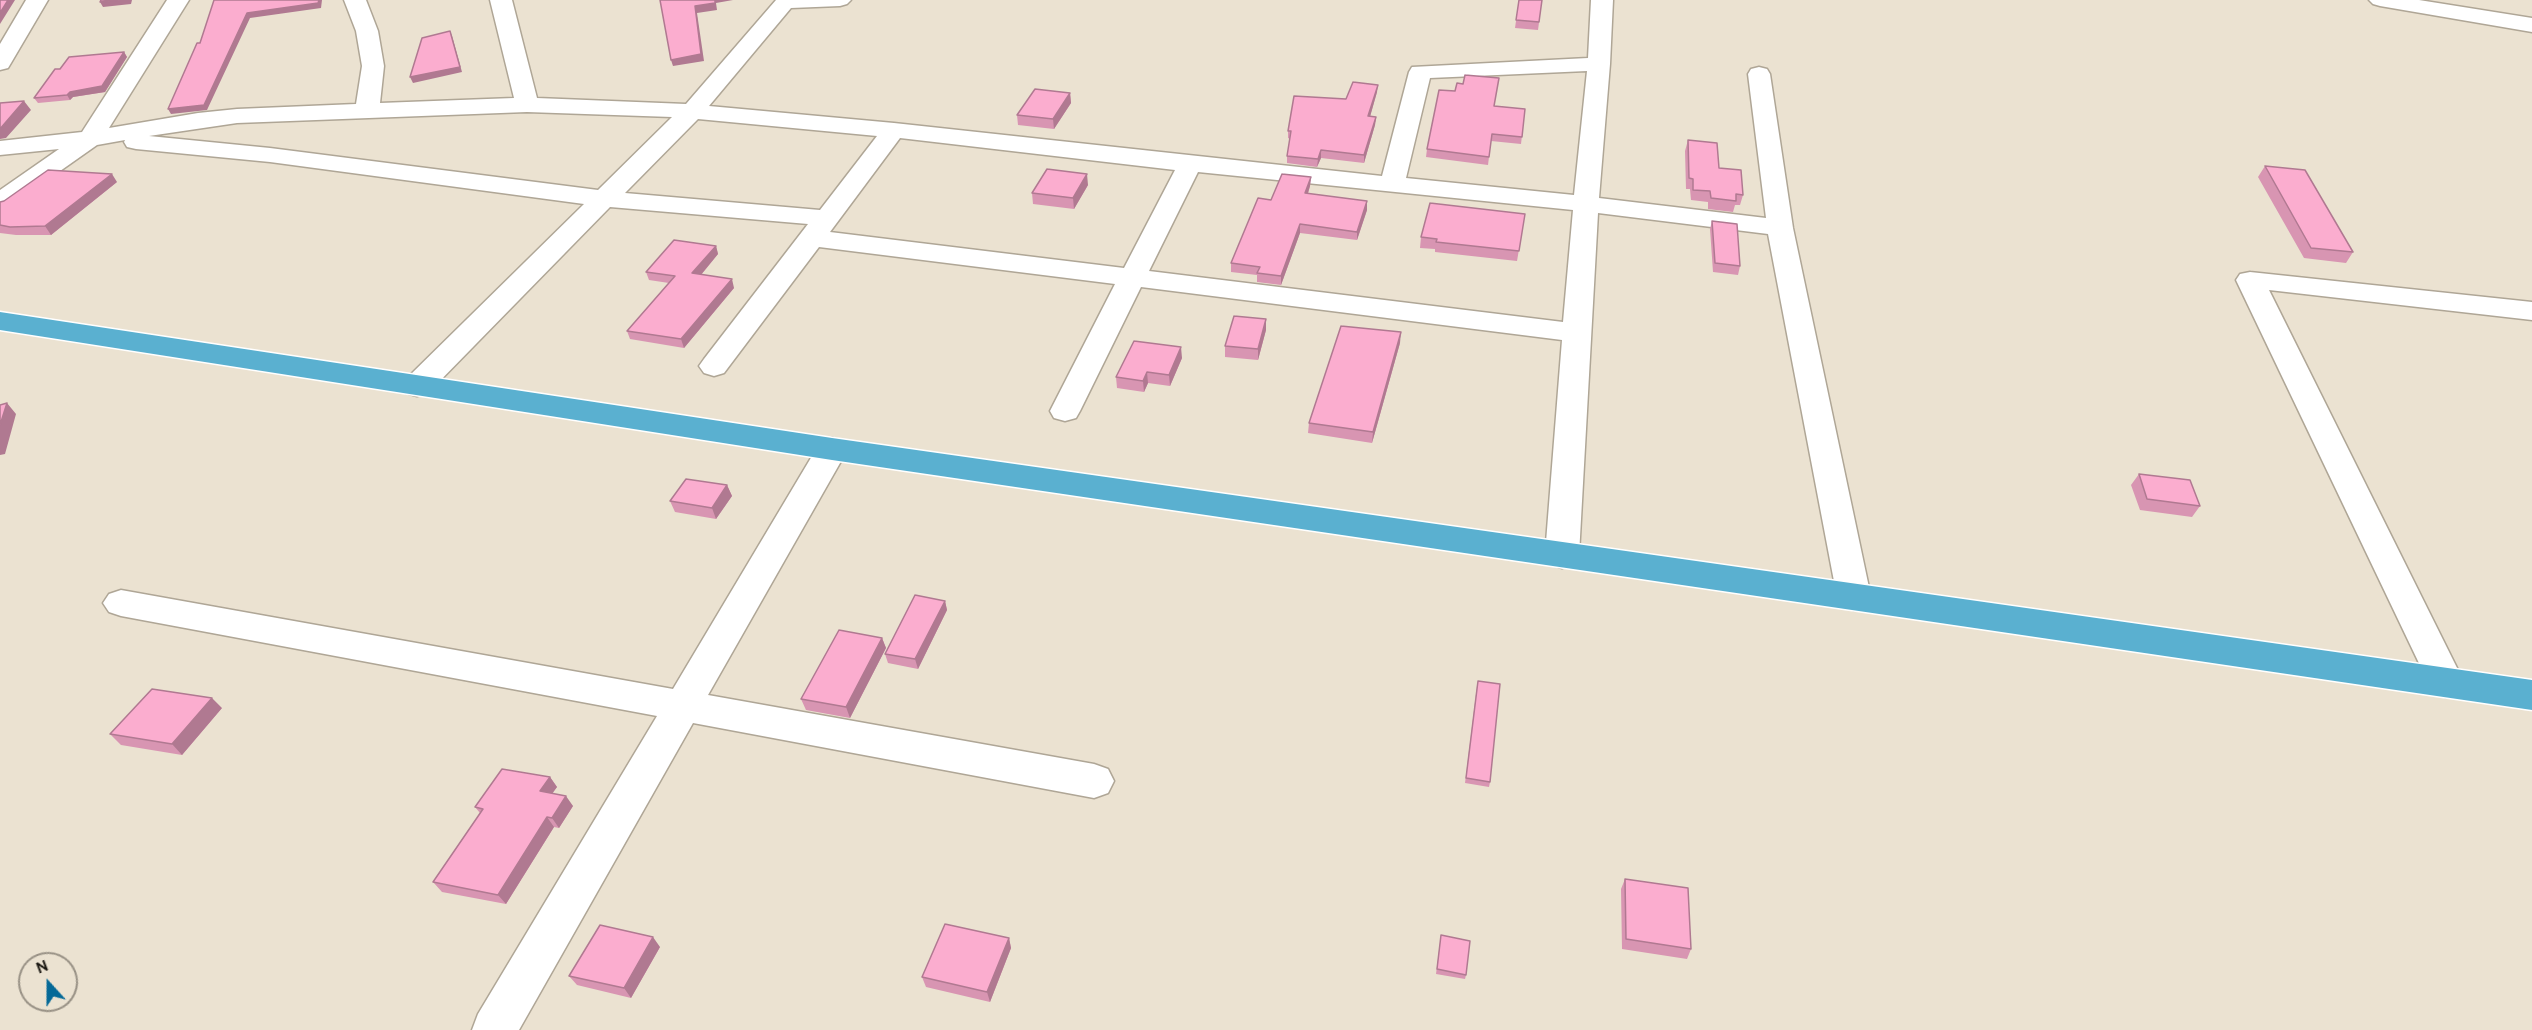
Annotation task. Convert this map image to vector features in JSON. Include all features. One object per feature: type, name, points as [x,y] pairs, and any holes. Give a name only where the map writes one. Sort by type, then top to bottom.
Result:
[{"type":"highway","points":[[0,321],[832,449],[2532,695]]},
{"type":"street","points":[[0,63],[37,0]]},
{"type":"street","points":[[0,202],[90,139],[178,0]]},
{"type":"street","points":[[355,0],[367,31],[373,66],[367,111]]},
{"type":"street","points":[[501,0],[526,105]]},
{"type":"street","points":[[417,386],[692,111],[786,1],[840,0]]},
{"type":"street","points":[[1562,555],[1602,0]]},
{"type":"street","points":[[2380,0],[2532,25]]},
{"type":"street","points":[[1392,184],[1420,72],[1599,64]]},
{"type":"street","points":[[1759,74],[1780,228],[1854,597]]},
{"type":"street","points":[[0,148],[90,139],[198,120],[526,105],[692,111],[894,130],[1190,164],[1586,204],[1780,228]]},
{"type":"street","points":[[714,366],[894,130]]},
{"type":"street","points":[[90,139],[270,155],[820,228],[1133,276],[1577,333]]},
{"type":"street","points":[[1065,411],[1190,164]]},
{"type":"street","points":[[2446,682],[2250,280],[2532,311]]},
{"type":"street","points":[[494,1030],[832,449]]},
{"type":"street","points":[[121,603],[1094,781]]},
{"type":"building","points":[[0,0],[8,0],[0,13]]},
{"type":"building","points":[[214,0],[319,0],[318,3],[247,13],[204,105],[168,109],[197,43],[200,43]]},
{"type":"building","points":[[660,0],[715,0],[715,3],[695,6],[701,54],[671,60]]},
{"type":"building","points":[[1519,0],[1542,0],[1539,22],[1516,20]]},
{"type":"building","points":[[450,31],[460,67],[410,77],[422,38]]},
{"type":"building","points":[[124,52],[102,86],[70,92],[67,95],[34,98],[55,69],[60,69],[69,57]]},
{"type":"building","points":[[1465,75],[1499,78],[1494,106],[1525,109],[1522,137],[1492,134],[1489,157],[1427,149],[1439,90],[1455,91],[1457,83],[1463,84]]},
{"type":"building","points":[[1353,82],[1378,85],[1368,116],[1376,117],[1364,155],[1321,150],[1318,159],[1287,156],[1291,131],[1288,131],[1294,96],[1346,99]]},
{"type":"building","points":[[1035,89],[1070,93],[1053,119],[1017,115]]},
{"type":"building","points":[[24,101],[0,129],[0,103]]},
{"type":"building","points":[[1688,140],[1717,143],[1719,168],[1741,170],[1743,195],[1736,194],[1736,201],[1711,198],[1710,191],[1693,190],[1693,179],[1689,178]]},
{"type":"building","points":[[2265,166],[2305,170],[2353,252],[2311,248]]},
{"type":"building","points":[[1047,169],[1087,174],[1073,198],[1032,193]]},
{"type":"building","points":[[48,170],[112,174],[45,226],[0,225],[0,202]]},
{"type":"building","points":[[1282,174],[1311,177],[1305,193],[1367,201],[1357,232],[1300,224],[1281,276],[1257,273],[1260,267],[1231,263],[1258,198],[1271,200]]},
{"type":"building","points":[[1430,203],[1525,214],[1519,251],[1436,242],[1437,239],[1421,237]]},
{"type":"building","points":[[1712,221],[1737,224],[1740,266],[1715,263]]},
{"type":"building","points":[[674,240],[716,246],[692,273],[732,279],[681,339],[627,331],[675,276],[646,272]]},
{"type":"building","points":[[1234,316],[1266,319],[1258,349],[1225,346]]},
{"type":"building","points":[[1341,326],[1401,332],[1373,432],[1309,423]]},
{"type":"building","points":[[1134,341],[1181,347],[1169,375],[1147,372],[1143,381],[1116,377]]},
{"type":"building","points":[[7,403],[0,425],[0,405]]},
{"type":"building","points":[[2139,474],[2190,480],[2200,506],[2147,499]]},
{"type":"building","points":[[686,479],[727,485],[712,508],[670,501]]},
{"type":"building","points":[[915,595],[945,601],[915,659],[885,654]]},
{"type":"building","points":[[839,630],[882,638],[846,707],[801,699]]},
{"type":"building","points":[[1478,681],[1500,684],[1490,782],[1466,778]]},
{"type":"building","points":[[152,689],[212,698],[172,744],[110,734]]},
{"type":"building","points":[[502,769],[550,777],[540,791],[566,796],[552,818],[547,817],[498,895],[433,882],[483,809],[475,807]]},
{"type":"building","points":[[1625,879],[1688,888],[1691,949],[1626,939]]},
{"type":"building","points":[[945,924],[1009,938],[987,992],[922,977]]},
{"type":"building","points":[[600,925],[653,937],[624,988],[569,976]]},
{"type":"building","points":[[1441,935],[1470,941],[1466,975],[1437,969]]}]
